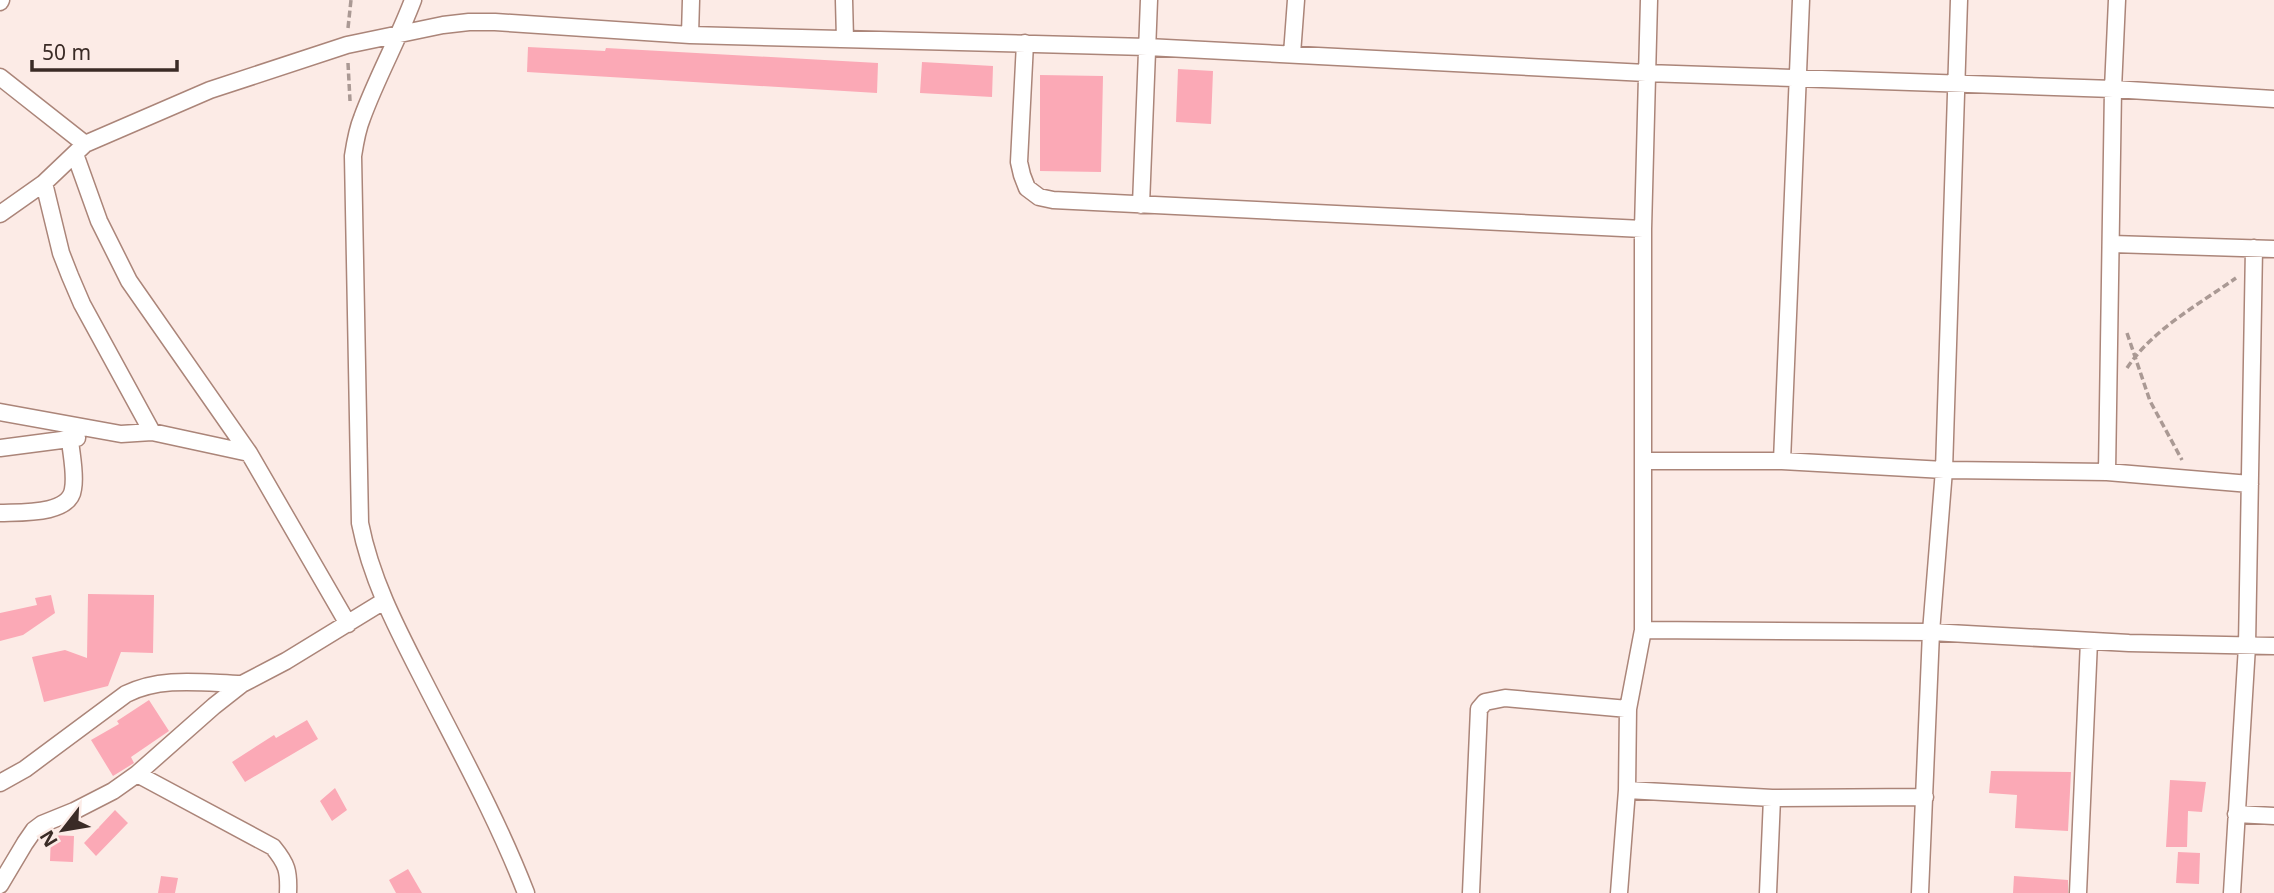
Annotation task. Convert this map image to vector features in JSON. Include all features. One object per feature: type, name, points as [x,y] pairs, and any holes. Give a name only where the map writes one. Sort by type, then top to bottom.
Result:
[{"type":"street","points":[[412,0],[400,35],[390,51],[361,119],[352,156],[358,501],[365,547],[384,601],[492,812],[526,893]]},
{"type":"street","points":[[690,36],[691,0]]},
{"type":"street","points":[[844,0],[845,39]]},
{"type":"street","points":[[1141,205],[1149,0]]},
{"type":"street","points":[[1292,54],[1296,0]]},
{"type":"street","points":[[1619,893],[1627,790],[1628,709],[1643,630],[1643,229],[1648,0]]},
{"type":"street","points":[[1782,461],[1801,0]]},
{"type":"street","points":[[1920,893],[1931,632],[1944,470],[1959,0]]},
{"type":"street","points":[[2107,472],[2113,89],[2117,0]]},
{"type":"street","points":[[4,205],[44,183],[80,149],[210,90],[347,45],[468,22],[690,36],[1147,47],[1646,73],[2113,89],[2274,99]]},
{"type":"street","points":[[1025,43],[1019,162],[1027,188],[1039,197],[1141,205],[1643,229]]},
{"type":"street","points":[[0,77],[80,149],[99,220],[129,281],[249,453],[348,624]]},
{"type":"street","points":[[44,183],[61,253],[82,304],[152,432]]},
{"type":"street","points":[[2112,244],[2254,256],[2274,249]]},
{"type":"street","points":[[2232,893],[2247,646],[2254,256]]},
{"type":"street","points":[[0,412],[121,434]]},
{"type":"street","points":[[0,447],[152,432],[249,453]]},
{"type":"street","points":[[0,513],[54,509],[71,497],[74,488],[70,439]]},
{"type":"street","points":[[1643,461],[1782,461],[1944,470],[2107,472],[2250,484]]},
{"type":"street","points":[[0,886],[34,830],[55,817],[92,803],[137,774],[242,684],[286,661],[384,601]]},
{"type":"street","points":[[1643,630],[1931,632],[2274,646]]},
{"type":"street","points":[[2078,893],[2089,640]]},
{"type":"street","points":[[0,783],[25,769],[126,694],[138,688],[173,682],[242,684]]},
{"type":"street","points":[[1471,893],[1479,709],[1485,702],[1505,698],[1628,709]]},
{"type":"street","points":[[137,774],[273,847],[289,873],[288,893]]},
{"type":"street","points":[[1627,790],[1772,797],[1925,797]]},
{"type":"street","points":[[1768,893],[1772,797]]},
{"type":"street","points":[[2236,814],[2274,816]]},
{"type":"path","points":[[350,100],[347,45],[351,0]]},
{"type":"path","points":[[2124,372],[2134,357],[2162,331],[2254,256]]},
{"type":"path","points":[[2124,322],[2150,401],[2177,454],[2196,478]]},
{"type":"building","points":[[528,47],[605,51],[606,48],[878,63],[877,93],[527,72]]},
{"type":"building","points":[[922,62],[993,66],[992,97],[920,93]]},
{"type":"building","points":[[1178,69],[1213,71],[1211,124],[1176,122]]},
{"type":"building","points":[[1040,75],[1103,76],[1101,172],[1040,171]]},
{"type":"building","points":[[88,594],[154,595],[153,653],[121,652],[108,686],[44,702],[32,657],[65,650],[87,658]]},
{"type":"building","points":[[51,595],[55,613],[23,635],[0,641],[0,613],[37,605],[35,598]]},
{"type":"building","points":[[149,700],[169,731],[131,757],[134,763],[113,776],[91,740],[119,724],[117,721]]},
{"type":"building","points":[[307,720],[318,739],[245,782],[232,762],[274,735],[276,738]]},
{"type":"building","points":[[1991,771],[2071,772],[2068,831],[2015,828],[2017,795],[1989,793]]},
{"type":"building","points":[[2170,780],[2206,782],[2202,812],[2188,811],[2187,847],[2166,847]]},
{"type":"building","points":[[335,788],[347,810],[332,821],[320,801]]},
{"type":"building","points":[[115,810],[128,823],[96,856],[84,843]]},
{"type":"building","points":[[51,835],[74,836],[73,862],[50,861]]},
{"type":"building","points":[[2178,852],[2200,853],[2199,884],[2176,883]]},
{"type":"building","points":[[408,869],[422,893],[396,893],[389,880]]},
{"type":"building","points":[[161,876],[178,878],[175,893],[158,893]]},
{"type":"building","points":[[2014,876],[2068,880],[2068,893],[2013,893]]}]
